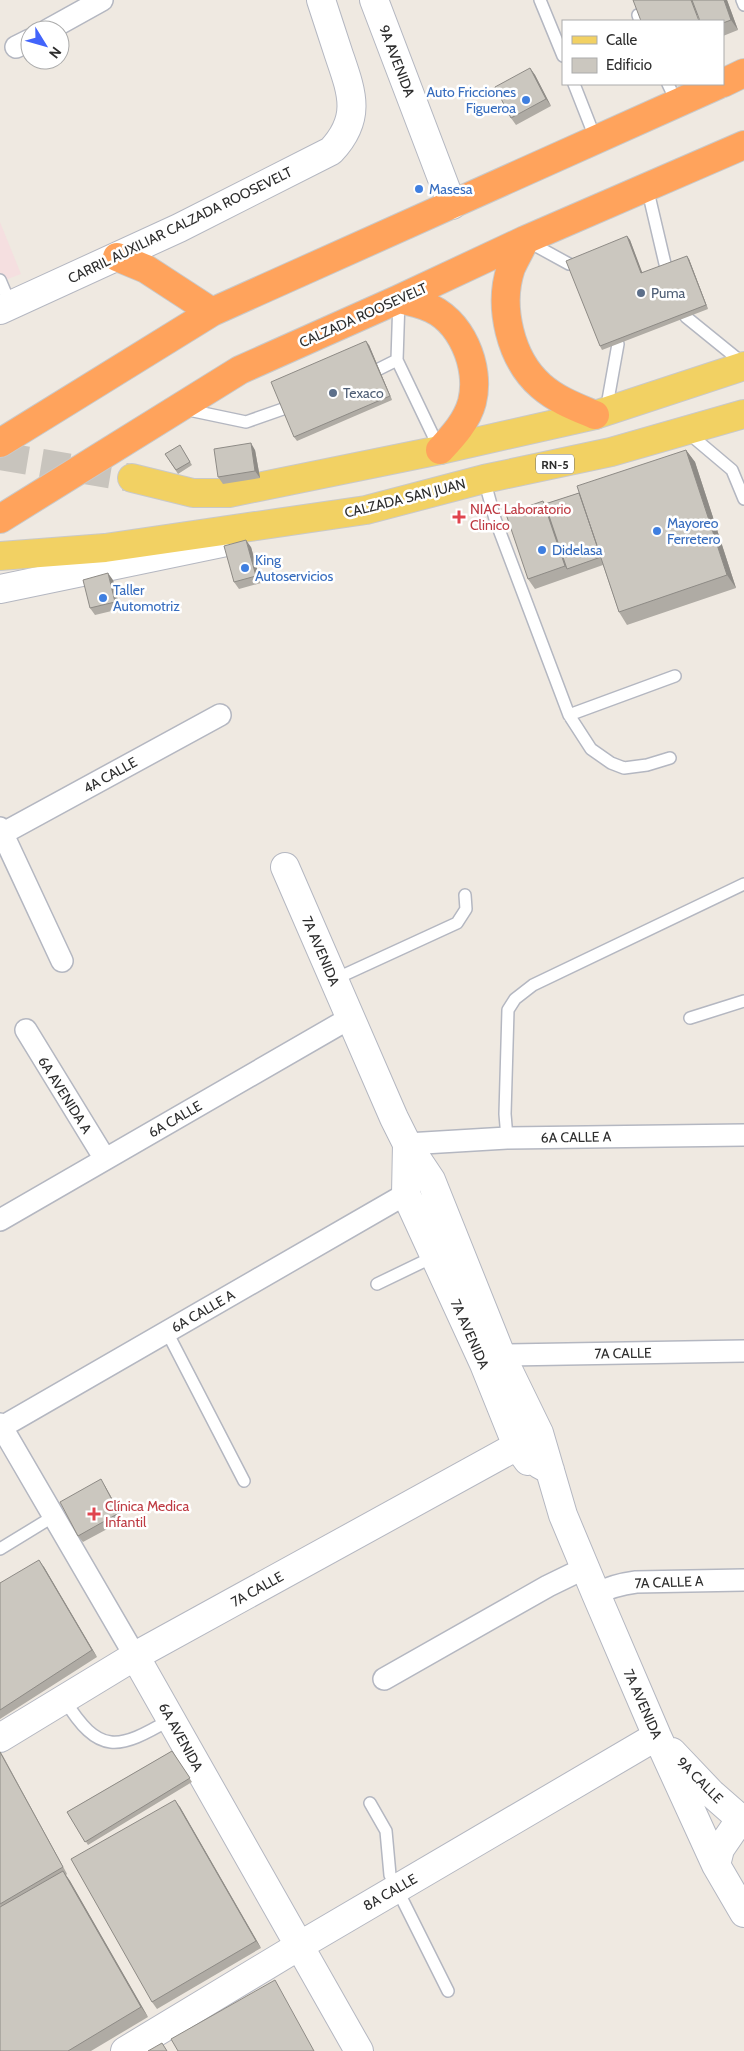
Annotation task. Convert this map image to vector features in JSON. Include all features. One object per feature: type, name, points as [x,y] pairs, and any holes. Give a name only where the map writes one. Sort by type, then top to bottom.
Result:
[{"type":"highway","points":[[724,82],[744,73]]},
{"type":"highway","points":[[0,443],[212,312],[596,140],[672,94],[712,85]]},
{"type":"highway","name":"CALZADA ROOSEVELT","points":[[0,519],[240,370],[525,240],[744,145]]},
{"type":"highway","points":[[525,240],[511,269],[506,300],[509,331],[520,360],[540,385],[565,403],[600,414]]},
{"type":"highway","points":[[118,257],[146,269],[212,312]]},
{"type":"highway","points":[[399,299],[427,306],[450,322],[467,346],[470,355],[475,374],[472,402],[459,428],[440,450]]},
{"type":"main road","name":"CARRIL AUXILIAR CALZADA ROOSEVELT","points":[[5,308],[118,257],[331,151],[348,126],[352,92],[321,0]]},
{"type":"main road","name":"9A AVENIDA","points":[[374,0],[452,205]]},
{"type":"main road","points":[[132,478],[193,492],[229,493],[440,450],[600,414],[744,365]]},
{"type":"main road","name":"CALZADA SAN JUAN","points":[[0,556],[104,548],[366,510],[484,479],[612,452],[744,414]]},
{"type":"main road","points":[[0,589],[153,558],[366,510]]},
{"type":"main road","name":"7A AVENIDA","points":[[285,867],[333,980],[407,1144],[432,1180],[501,1355],[539,1433],[563,1514],[585,1568],[657,1736],[716,1864]]},
{"type":"main road","name":"7A AVENIDA","points":[[407,1144],[406,1194],[484,1364],[517,1446],[563,1514]]},
{"type":"main road","points":[[517,1446],[539,1464],[550,1470]]},
{"type":"main road","name":"7A CALLE","points":[[0,1738],[135,1656],[517,1446]]},
{"type":"main road","name":"6A AVENIDA","points":[[135,1656],[359,2051]]},
{"type":"main road","name":"9A CALLE","points":[[657,1736],[711,1792],[743,1819]]},
{"type":"main road","name":"8A CALLE","points":[[125,2051],[298,1946],[657,1736]]},
{"type":"main road","points":[[743,1819],[720,1849],[716,1864],[744,1913]]},
{"type":"street","points":[[66,20],[102,0]]},
{"type":"street","name":"4A CALLE","points":[[1,832],[220,715]]},
{"type":"street","points":[[1,832],[62,961]]},
{"type":"street","name":"6A CALLE","points":[[0,1220],[350,1018]]},
{"type":"street","name":"6A AVENIDA A","points":[[26,1030],[105,1159]]},
{"type":"street","name":"6A CALLE A","points":[[407,1144],[506,1138],[744,1135]]},
{"type":"street","name":"6A CALLE A","points":[[1,1426],[406,1194]]},
{"type":"street","name":"7A CALLE","points":[[501,1355],[744,1350]]},
{"type":"street","name":"6A AVENIDA","points":[[1,1426],[135,1656]]},
{"type":"street","points":[[384,1679],[548,1586],[585,1568]]},
{"type":"street","name":"7A CALLE A","points":[[596,1594],[621,1584],[636,1582],[744,1580]]},
{"type":"lane","points":[[540,0],[562,54]]},
{"type":"lane","points":[[742,0],[744,5]]},
{"type":"lane","points":[[574,85],[596,140]]},
{"type":"lane","points":[[647,187],[666,268]]},
{"type":"lane","points":[[525,240],[569,264]]},
{"type":"lane","points":[[0,280],[5,308]]},
{"type":"lane","points":[[399,299],[397,360],[440,450]]},
{"type":"lane","points":[[686,317],[744,365]]},
{"type":"lane","points":[[600,414],[618,344]]},
{"type":"lane","points":[[379,370],[397,360]]},
{"type":"lane","points":[[177,408],[246,422],[284,409]]},
{"type":"lane","points":[[686,431],[738,469],[744,499]]},
{"type":"lane","points":[[484,479],[495,519],[569,715],[591,749],[611,763],[624,768],[670,758]]},
{"type":"lane","points":[[569,715],[675,676]]},
{"type":"lane","points":[[506,1138],[508,1010],[515,999],[533,986],[744,884]]},
{"type":"lane","points":[[333,980],[457,923],[466,909],[464,895]]},
{"type":"lane","points":[[690,1018],[744,1001]]},
{"type":"lane","points":[[377,1284],[434,1256]]},
{"type":"lane","points":[[166,1332],[244,1481]]},
{"type":"lane","points":[[0,1549],[54,1516]]},
{"type":"lane","points":[[64,1699],[76,1719],[90,1733],[111,1743],[126,1741],[171,1719]]},
{"type":"lane","points":[[370,1803],[386,1831],[389,1870],[396,1888],[448,1991]]},
{"type":"shaded area","points":[[0,222],[21,274],[0,282]]},
{"type":"building","points":[[633,0],[691,0],[699,20],[641,20]]},
{"type":"building","points":[[692,0],[724,0],[731,20],[724,23],[724,20],[700,20]]},
{"type":"building","name":"Auto Fricciones Figueroa","points":[[530,68],[546,99],[511,118],[495,87]]},
{"type":"building","name":"Puma","points":[[627,236],[641,273],[687,256],[706,305],[600,346],[566,261]]},
{"type":"building","name":"Texaco","points":[[366,341],[390,396],[294,437],[271,382]]},
{"type":"building","points":[[251,443],[255,471],[218,477],[214,449]]},
{"type":"building","points":[[180,445],[190,462],[176,470],[165,454]]},
{"type":"building","name":"Mayoreo Ferretero","points":[[686,450],[727,575],[619,612],[577,486]]},
{"type":"building","points":[[579,493],[601,557],[567,569],[545,504]]},
{"type":"building","name":"Didelasa","points":[[543,501],[565,566],[528,579],[506,514]]},
{"type":"building","name":"King Autoservicios","points":[[246,540],[256,576],[234,582],[224,546]]},
{"type":"building","name":"Taller Automotriz","points":[[108,573],[115,602],[90,608],[83,580]]},
{"type":"building","name":"Clínica Medica Infantil","points":[[101,1479],[119,1513],[78,1536],[60,1502]]},
{"type":"building","points":[[39,1560],[92,1650],[0,1710],[0,1583]]},
{"type":"building","points":[[172,1751],[190,1778],[85,1842],[67,1812]]},
{"type":"building","points":[[0,1752],[63,1867],[0,1904]]},
{"type":"building","points":[[175,1800],[256,1941],[152,2002],[71,1859]]},
{"type":"building","points":[[63,1871],[141,2007],[68,2051],[0,2051],[0,1907]]},
{"type":"building","points":[[275,1980],[314,2051],[178,2051],[171,2039]]},
{"type":"building","points":[[162,2043],[167,2051],[148,2051]]},
{"type":"tunnel","points":[[0,456],[132,478]]},
{"type":"place","name":"Auto Fricciones Figueroa","points":[[526,100]]},
{"type":"place","name":"Masesa","points":[[419,189]]},
{"type":"place","name":"Puma","points":[[641,293]]},
{"type":"place","name":"Texaco","points":[[333,393]]},
{"type":"place","name":"NIAC Laboratorio Clinico","points":[[459,517]]},
{"type":"place","name":"Mayoreo Ferretero","points":[[657,531]]},
{"type":"place","name":"Didelasa","points":[[542,550]]},
{"type":"place","name":"King Autoservicios","points":[[245,568]]},
{"type":"place","name":"Taller Automotriz","points":[[103,598]]},
{"type":"place","name":"Clínica Medica Infantil","points":[[94,1514]]}]
